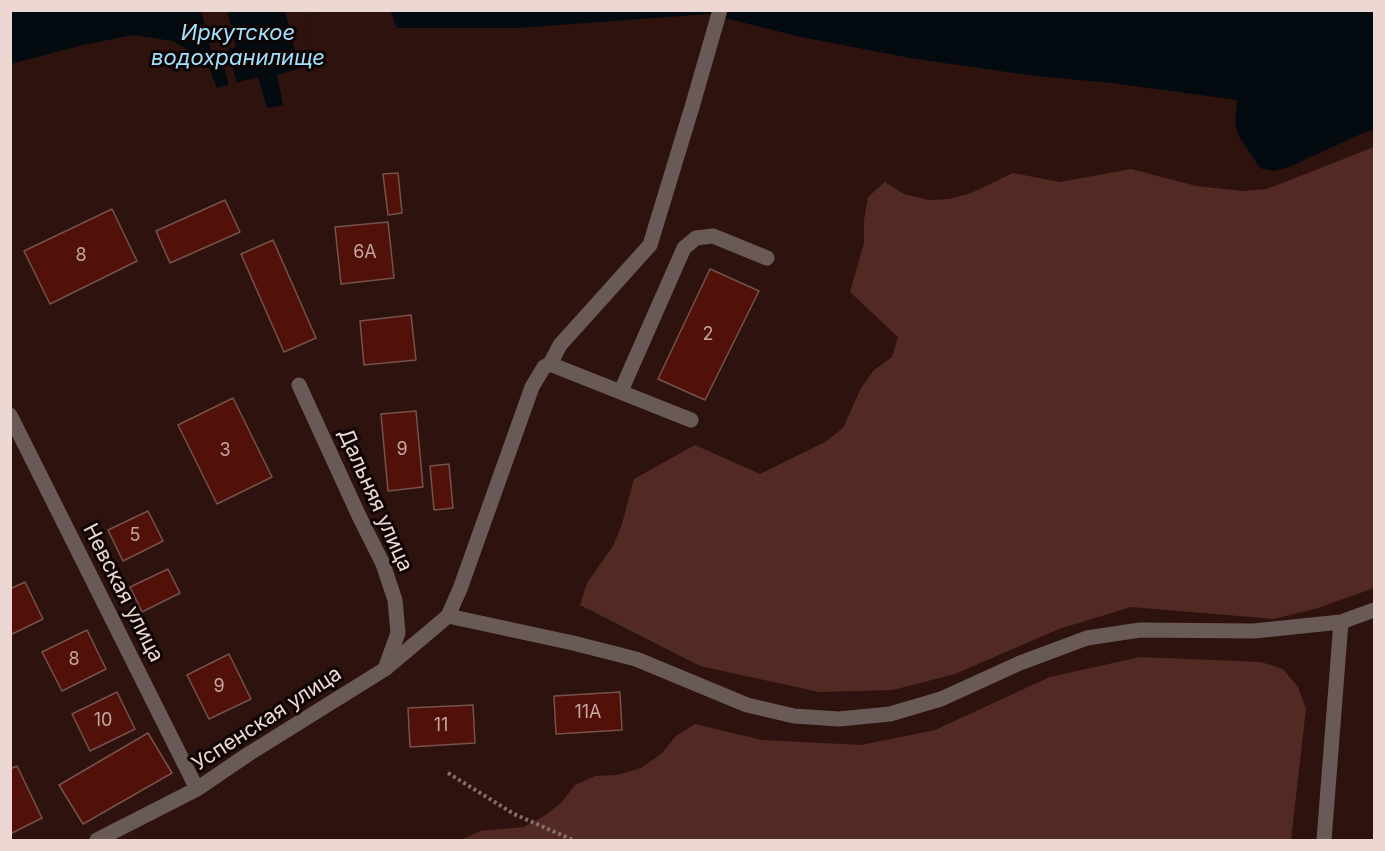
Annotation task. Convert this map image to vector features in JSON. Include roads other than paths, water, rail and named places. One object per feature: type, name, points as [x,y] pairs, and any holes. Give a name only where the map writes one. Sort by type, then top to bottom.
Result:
[{"type":"street","points":[[720,10],[650,245],[560,345],[550,364],[544,367],[532,387],[448,616],[636,659],[747,705],[794,716],[839,720],[890,714],[941,699],[1020,663],[1087,638],[1140,630],[1254,631],[1341,622],[1374,610]]},
{"type":"street","points":[[621,391],[684,248],[696,238],[713,236],[766,258]]},
{"type":"street","points":[[550,364],[691,420]]},
{"type":"street","name":"Дальняя улица","points":[[299,385],[383,564],[395,600],[398,633],[385,669]]},
{"type":"street","name":"Невская улица","points":[[10,415],[197,789]]},
{"type":"street","name":"Успенская улица","points":[[97,840],[197,789],[385,669],[448,616]]},
{"type":"street","points":[[1324,840],[1341,622]]},
{"type":"water","name":"Иркутское водохранилище","points":[[11,11],[322,11],[305,16],[316,64],[277,75],[283,105],[267,108],[258,77],[217,88],[210,70],[200,57],[173,41],[133,35],[83,45],[11,64]]},
{"type":"water","points":[[390,11],[1374,11],[1374,130],[1287,168],[1272,171],[1260,168],[1240,138],[1235,124],[1237,100],[916,59],[801,37],[709,14],[517,28],[397,28]]}]
